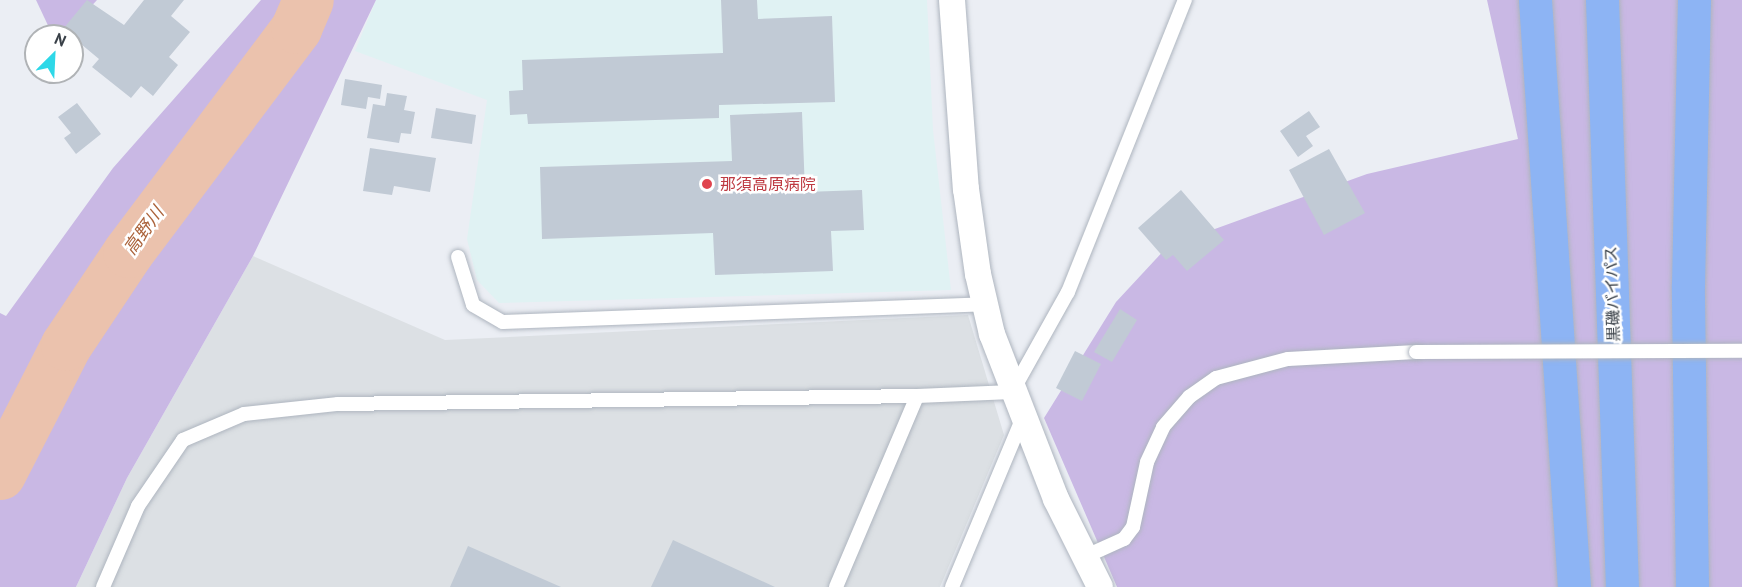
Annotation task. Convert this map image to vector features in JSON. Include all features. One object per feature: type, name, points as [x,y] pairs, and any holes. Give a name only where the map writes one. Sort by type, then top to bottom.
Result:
[{"type":"highway","points":[[1535,0],[1574,587]]},
{"type":"highway","name":"黒磯バイパス","points":[[1602,0],[1622,587]]},
{"type":"highway","points":[[1692,587],[1688,285],[1694,0]]},
{"type":"street","points":[[952,0],[966,189],[985,304],[1012,392],[1084,557],[1100,587]]},
{"type":"lane","points":[[103,587],[138,506],[183,440],[244,414],[338,404],[917,396],[1012,392],[1068,292],[1185,0]]},
{"type":"lane","points":[[458,257],[472,305],[503,322],[985,304]]},
{"type":"lane","points":[[1084,557],[1124,539],[1133,527],[1147,462],[1163,427],[1189,397],[1216,378],[1288,359],[1416,352],[1742,351]]},
{"type":"lane","points":[[836,587],[917,396]]},
{"type":"lane","points":[[952,587],[1023,417]]},
{"type":"shaded area","points":[[36,0],[97,0],[75,24],[47,24]]},
{"type":"shaded area","points":[[261,0],[376,0],[253,256],[127,478],[76,587],[0,587],[0,313],[6,316],[113,168]]},
{"type":"shaded area","name":"那須高原病院","points":[[376,0],[927,0],[933,130],[951,290],[499,303],[477,280],[467,239],[487,100],[355,51]]},
{"type":"shaded area","points":[[1487,0],[1742,0],[1742,587],[1117,587],[1044,418],[1116,302],[1168,246],[1367,174],[1518,139]]},
{"type":"shaded area","points":[[253,256],[445,340],[968,315],[1004,435],[940,587],[76,587],[127,478]]},
{"type":"building","points":[[87,0],[124,25],[144,0],[184,0],[171,16],[190,32],[169,57],[178,65],[153,96],[141,86],[131,98],[92,67],[99,59],[84,46],[84,24],[67,24]]},
{"type":"building","points":[[721,0],[757,0],[758,19],[832,16],[835,102],[719,105],[719,118],[528,124],[527,114],[510,115],[509,91],[523,90],[522,60],[723,53]]},
{"type":"building","points":[[345,79],[382,85],[380,99],[368,97],[366,109],[341,105]]},
{"type":"building","points":[[387,93],[407,96],[404,110],[415,112],[411,134],[401,133],[399,143],[367,138],[373,104],[385,106]]},
{"type":"building","points":[[77,103],[101,134],[76,154],[64,138],[71,133],[58,117]]},
{"type":"building","points":[[436,108],[476,115],[472,144],[431,138]]},
{"type":"building","points":[[1309,111],[1320,127],[1306,136],[1313,146],[1298,157],[1280,131]]},
{"type":"building","points":[[802,112],[805,192],[862,190],[864,230],[831,231],[833,271],[715,275],[713,233],[542,239],[540,167],[732,161],[730,115]]},
{"type":"building","points":[[370,148],[436,158],[430,192],[394,186],[392,195],[363,191]]},
{"type":"building","points":[[1329,149],[1365,213],[1324,235],[1289,170]]},
{"type":"building","points":[[1181,190],[1224,240],[1187,271],[1173,255],[1166,260],[1138,228]]},
{"type":"building","points":[[1120,309],[1137,320],[1112,362],[1094,352]]},
{"type":"building","points":[[1075,351],[1101,364],[1082,401],[1056,388]]},
{"type":"building","points":[[673,540],[775,587],[651,587]]},
{"type":"building","points":[[468,546],[561,587],[450,587]]},
{"type":"waterway","name":"高野川","points":[[0,474],[66,345],[128,252],[296,28],[308,0]]},
{"type":"place","name":"那須高原病院","points":[[707,184]]}]
